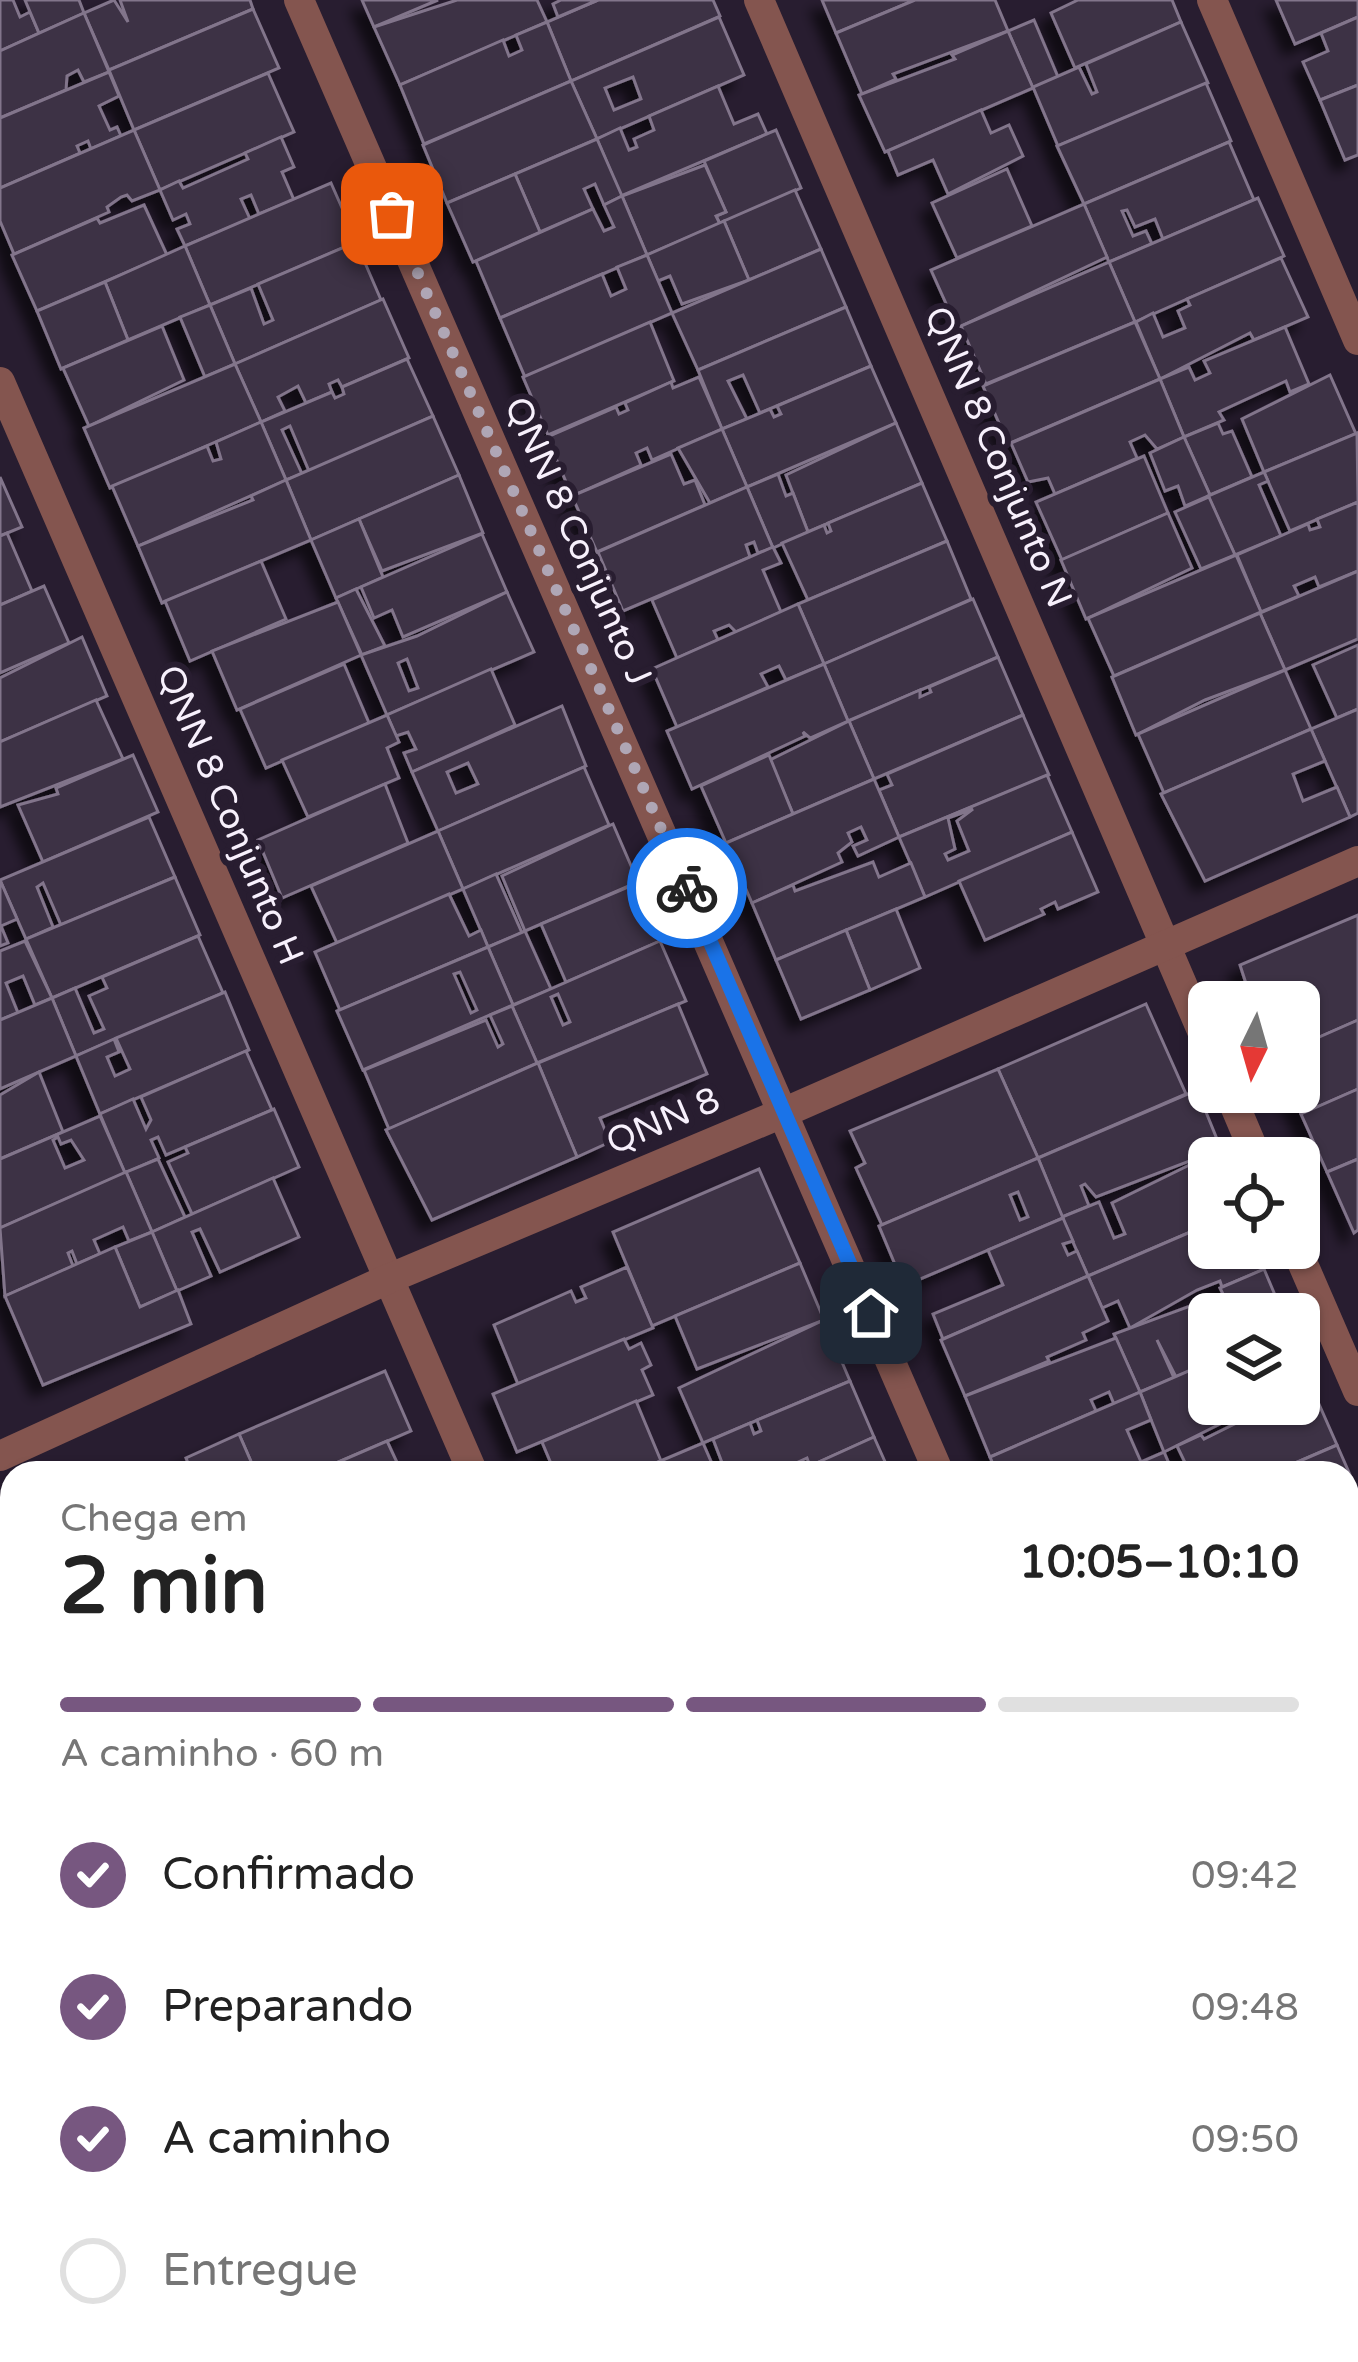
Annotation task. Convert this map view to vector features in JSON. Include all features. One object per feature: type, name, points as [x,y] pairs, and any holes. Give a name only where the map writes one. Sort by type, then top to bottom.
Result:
[{"type":"street","name":"QNN 8 Conjunto J","points":[[298,0],[934,1461]]},
{"type":"street","name":"QNN 8 Conjunto N","points":[[759,0],[1188,998]]},
{"type":"street","points":[[1213,0],[1358,340]]},
{"type":"street","name":"QNN 8 Conjunto H","points":[[0,382],[468,1461]]},
{"type":"street","name":"QNN 8","points":[[6,1454],[388,1279],[785,1112],[1358,861]]},
{"type":"street","points":[[1305,1269],[1358,1391]]},
{"type":"building","points":[[0,0],[13,0],[20,17],[30,12],[39,33],[0,51]]},
{"type":"building","points":[[25,0],[79,0],[84,13],[39,33]]},
{"type":"building","points":[[114,0],[128,22],[120,0],[250,0],[253,9],[109,70],[84,13]]},
{"type":"building","points":[[362,0],[438,0],[374,27]]},
{"type":"building","points":[[457,0],[537,0],[547,22],[400,85],[374,27]]},
{"type":"building","points":[[561,0],[598,0],[558,17],[553,4]]},
{"type":"building","points":[[598,0],[713,0],[720,16],[571,81],[547,22]]},
{"type":"building","points":[[822,0],[915,0],[836,33]]},
{"type":"building","points":[[915,0],[995,0],[1008,31],[893,74],[896,79],[862,94],[836,33]]},
{"type":"building","points":[[1078,0],[1172,0],[1181,22],[1075,68],[1051,13]]},
{"type":"building","points":[[1276,0],[1358,0],[1358,17],[1295,44]]},
{"type":"building","points":[[253,9],[279,68],[134,130],[109,70]]},
{"type":"building","points":[[84,13],[109,72],[84,82],[78,70],[67,76],[66,90],[0,118],[0,51]]},
{"type":"building","points":[[719,17],[744,75],[597,139],[571,81]],"holes":[[[633,77],[641,99],[614,110],[605,88]]]},
{"type":"building","points":[[1358,17],[1358,85],[1320,100],[1303,62],[1328,51],[1321,33]]},
{"type":"building","points":[[1034,20],[1058,77],[1033,88],[1008,31]]},
{"type":"building","points":[[547,22],[571,81],[424,144],[400,85],[503,40],[509,56],[522,50],[516,35]]},
{"type":"building","points":[[1181,22],[1208,83],[1058,146],[1033,87],[1079,67],[1092,94],[1097,92],[1086,64]]},
{"type":"building","points":[[1008,31],[1033,88],[885,152],[859,95],[955,59],[952,55]]},
{"type":"building","points":[[109,72],[119,96],[99,106],[110,130],[117,127],[121,136],[91,149],[88,141],[77,146],[80,153],[0,188],[0,118]]},
{"type":"building","points":[[268,73],[294,132],[160,190],[134,130]]},
{"type":"building","points":[[571,81],[597,139],[447,203],[423,145]]},
{"type":"building","points":[[1206,83],[1231,141],[1084,204],[1057,146]]},
{"type":"building","points":[[1358,85],[1358,155],[1345,160],[1320,100]]},
{"type":"building","points":[[718,86],[734,124],[758,114],[767,134],[621,196],[597,139],[620,128],[629,150],[637,147],[634,139],[654,130],[649,116]]},
{"type":"building","points":[[981,110],[991,133],[1009,125],[1023,156],[948,194],[933,160],[898,175],[888,151]]},
{"type":"building","points":[[134,130],[160,190],[132,201],[127,195],[121,197],[107,207],[109,212],[14,254],[0,221],[0,188]]},
{"type":"building","points":[[776,130],[801,188],[720,224],[716,216],[726,212],[704,161]]},
{"type":"building","points":[[281,137],[294,167],[282,172],[294,200],[259,214],[251,195],[241,199],[250,219],[185,246],[177,229],[190,224],[186,214],[173,220],[160,190],[179,181],[183,188],[248,159],[245,153]]},
{"type":"building","points":[[597,139],[622,196],[604,205],[595,184],[584,189],[593,209],[540,232],[515,174]]},
{"type":"building","points":[[1229,142],[1254,200],[1163,239],[1155,219],[1135,227],[1127,210],[1122,211],[1133,236],[1146,231],[1152,244],[1109,262],[1084,204]]},
{"type":"building","points":[[705,165],[726,212],[716,216],[720,224],[647,255],[622,196]]},
{"type":"building","points":[[1007,169],[1032,226],[957,258],[932,203]]},
{"type":"building","points":[[515,174],[540,232],[473,262],[447,203]]},
{"type":"building","points":[[331,183],[357,242],[210,305],[185,246]]},
{"type":"building","points":[[795,190],[821,249],[749,280],[724,221]]},
{"type":"building","points":[[622,196],[647,255],[500,318],[476,261],[593,209],[604,231],[614,227],[604,205]]},
{"type":"building","points":[[1258,198],[1284,256],[1135,322],[1109,262]]},
{"type":"building","points":[[1084,204],[1107,257],[957,328],[931,270]]},
{"type":"building","points":[[144,205],[167,255],[37,311],[12,255],[97,218],[100,223]]},
{"type":"building","points":[[724,221],[749,280],[682,304],[670,276],[658,281],[647,255]]},
{"type":"building","points":[[356,242],[381,300],[235,364],[210,305],[251,288],[264,324],[273,320],[258,284]]},
{"type":"building","points":[[185,246],[210,305],[128,340],[105,282]]},
{"type":"building","points":[[821,249],[846,307],[698,370],[672,313]]},
{"type":"building","points":[[647,255],[672,313],[525,377],[500,318],[602,274],[611,296],[626,289],[617,267]]},
{"type":"building","points":[[1281,258],[1308,317],[1254,340],[1250,333],[1160,379],[1136,322],[1153,313],[1163,337],[1185,328],[1178,311],[1190,305],[1187,299]]},
{"type":"building","points":[[1109,262],[1135,322],[986,384],[961,326]]},
{"type":"building","points":[[105,282],[128,340],[61,369],[37,311]]},
{"type":"building","points":[[383,299],[409,358],[342,387],[338,380],[329,384],[332,392],[306,403],[298,386],[278,397],[285,411],[261,422],[235,364]]},
{"type":"building","points":[[210,305],[235,364],[205,377],[180,317]]},
{"type":"building","points":[[846,307],[871,366],[760,413],[743,375],[728,381],[747,419],[722,429],[698,370]]},
{"type":"building","points":[[650,322],[674,381],[548,435],[523,377]]},
{"type":"building","points":[[1135,322],[1160,379],[1008,444],[983,386]]},
{"type":"building","points":[[162,326],[184,380],[89,426],[63,368]]},
{"type":"building","points":[[1285,327],[1309,384],[1290,392],[1286,381],[1219,412],[1224,420],[1184,437],[1160,379],[1189,367],[1195,380],[1210,373],[1204,361]]},
{"type":"building","points":[[407,359],[433,416],[309,471],[290,426],[282,430],[302,474],[286,480],[261,422],[332,392],[335,398],[344,394],[342,387]]},
{"type":"building","points":[[235,364],[261,422],[110,488],[84,428]]},
{"type":"building","points":[[871,366],[896,423],[747,487],[722,429],[770,409],[774,417],[781,414],[777,406]]},
{"type":"building","points":[[1330,375],[1356,434],[1264,472],[1242,419]]},
{"type":"building","points":[[699,377],[722,429],[652,460],[647,448],[636,453],[641,465],[572,496],[547,437],[616,407],[619,414],[628,410],[625,403],[671,382],[673,388]]},
{"type":"building","points":[[1160,379],[1184,437],[1157,449],[1145,435],[1130,442],[1137,458],[1055,494],[1048,478],[1028,482],[1011,443]]},
{"type":"building","points":[[433,416],[459,475],[311,540],[286,480]]},
{"type":"building","points":[[261,422],[286,480],[138,546],[112,486],[207,446],[213,461],[221,459],[216,442]]},
{"type":"building","points":[[896,423],[922,483],[808,532],[786,475]]},
{"type":"building","points":[[1218,423],[1223,434],[1232,431],[1252,477],[1210,495],[1184,437]]},
{"type":"building","points":[[722,429],[747,487],[710,503],[678,448]]},
{"type":"building","points":[[1357,433],[1358,502],[1290,531],[1264,472]]},
{"type":"building","points":[[1184,437],[1210,495],[1185,506],[1178,486],[1165,491],[1150,453]]},
{"type":"building","points":[[671,454],[684,484],[695,480],[705,505],[597,552],[572,496]]},
{"type":"building","points":[[1144,456],[1168,513],[1062,560],[1036,502]]},
{"type":"building","points":[[1264,472],[1268,481],[1259,485],[1281,536],[1235,555],[1208,496]]},
{"type":"building","points":[[778,474],[786,496],[793,493],[808,532],[773,548],[747,487]]},
{"type":"building","points":[[459,475],[483,533],[382,571],[359,519]]},
{"type":"building","points":[[0,477],[22,527],[0,536]]},
{"type":"building","points":[[286,480],[311,540],[162,603],[138,546],[253,500],[251,496]]},
{"type":"building","points":[[922,483],[947,541],[808,600],[782,543],[824,525],[827,533],[831,531],[828,523]]},
{"type":"building","points":[[747,487],[773,548],[758,553],[754,542],[746,545],[750,557],[623,611],[598,552]]},
{"type":"building","points":[[1209,497],[1235,555],[1201,569],[1175,512]]},
{"type":"building","points":[[1358,502],[1358,571],[1319,587],[1315,577],[1294,586],[1299,596],[1261,612],[1237,555],[1308,524],[1310,530],[1320,527],[1317,519]]},
{"type":"building","points":[[1168,513],[1192,568],[1086,619],[1061,560]]},
{"type":"building","points":[[359,519],[383,577],[336,598],[311,540]]},
{"type":"building","points":[[7,533],[32,591],[0,605],[0,536]]},
{"type":"building","points":[[482,534],[507,592],[403,637],[392,610],[374,618],[361,587]]},
{"type":"building","points":[[947,541],[971,599],[824,664],[798,604]]},
{"type":"building","points":[[773,547],[781,563],[763,570],[781,612],[736,632],[729,625],[714,631],[718,640],[677,658],[652,600]]},
{"type":"building","points":[[1236,555],[1261,612],[1114,676],[1088,618]]},
{"type":"building","points":[[261,561],[286,619],[190,661],[165,601]]},
{"type":"building","points":[[1358,571],[1358,639],[1285,670],[1260,613]]},
{"type":"building","points":[[44,586],[69,643],[0,673],[0,605]]},
{"type":"building","points":[[356,589],[385,646],[362,655],[336,598]]},
{"type":"building","points":[[507,592],[534,652],[387,715],[361,655],[417,636]],"holes":[[[407,659],[418,688],[409,691],[398,663]]]},
{"type":"building","points":[[973,599],[998,657],[848,721],[824,664]]},
{"type":"building","points":[[338,602],[361,655],[237,710],[212,651]]},
{"type":"building","points":[[798,604],[824,664],[786,680],[779,666],[761,674],[768,687],[677,727],[652,669]]},
{"type":"building","points":[[1260,613],[1285,670],[1205,700],[1136,735],[1112,677]]},
{"type":"building","points":[[82,637],[107,696],[0,742],[0,678]]},
{"type":"building","points":[[1358,645],[1358,709],[1337,718],[1313,665]]},
{"type":"building","points":[[998,657],[1023,715],[874,779],[849,721],[920,690],[920,697],[931,692],[929,687]]},
{"type":"building","points":[[344,664],[369,723],[266,768],[240,709]]},
{"type":"building","points":[[824,664],[848,721],[810,738],[803,732],[805,736],[692,789],[667,731]]},
{"type":"building","points":[[491,669],[515,725],[412,772],[404,753],[416,749],[408,732],[396,736],[387,715]]},
{"type":"building","points":[[1285,670],[1311,729],[1164,793],[1138,734]]},
{"type":"building","points":[[96,700],[123,759],[0,807],[0,742]]},
{"type":"building","points":[[562,706],[586,766],[438,831],[412,772]],"holes":[[[468,763],[478,784],[456,793],[447,772]]]},
{"type":"building","points":[[1358,709],[1358,813],[1350,817],[1311,729]]},
{"type":"building","points":[[387,715],[399,742],[387,748],[399,778],[308,817],[282,760]]},
{"type":"building","points":[[1023,715],[1049,775],[899,837],[879,790],[892,785],[887,774]]},
{"type":"building","points":[[849,721],[874,779],[793,814],[770,760]]},
{"type":"building","points":[[1311,729],[1325,761],[1293,774],[1303,801],[1337,787],[1350,817],[1205,881],[1161,794]]},
{"type":"building","points":[[133,755],[158,812],[43,862],[18,805],[58,794],[56,788]]},
{"type":"building","points":[[769,755],[793,814],[726,843],[701,786]]},
{"type":"building","points":[[584,767],[609,825],[463,889],[438,831]]},
{"type":"building","points":[[1047,775],[1072,832],[925,897],[899,837]],"holes":[[[973,809],[957,821],[969,851],[948,860],[945,854],[955,849],[948,818]]]},
{"type":"building","points":[[874,779],[899,837],[858,856],[853,846],[867,840],[861,827],[848,833],[852,842],[838,853],[842,862],[752,903],[726,843]]},
{"type":"building","points":[[385,784],[408,843],[282,898],[258,840]]},
{"type":"building","points":[[149,817],[175,877],[61,925],[43,883],[37,887],[53,927],[26,939],[0,880]]},
{"type":"building","points":[[613,824],[638,882],[525,931],[502,876]]},
{"type":"building","points":[[438,831],[463,889],[337,943],[311,886]]},
{"type":"building","points":[[1072,832],[1098,892],[1058,909],[1055,902],[1041,909],[1044,914],[985,940],[959,881]]},
{"type":"building","points":[[873,862],[879,877],[911,863],[925,897],[776,960],[752,903],[793,885],[795,891]]},
{"type":"building","points":[[496,874],[522,933],[488,947],[463,889]]},
{"type":"building","points":[[175,877],[200,935],[52,998],[26,939]]},
{"type":"building","points":[[0,880],[17,919],[1,926],[8,943],[0,946]]},
{"type":"building","points":[[635,884],[660,941],[566,982],[541,924]]},
{"type":"building","points":[[449,894],[469,936],[481,930],[488,947],[340,1010],[315,952]]},
{"type":"building","points":[[896,909],[920,968],[870,990],[846,930]]},
{"type":"building","points":[[1358,915],[1358,1020],[1320,1037],[1320,981],[1245,981],[1240,965]]},
{"type":"building","points":[[846,930],[870,990],[801,1019],[776,960]]},
{"type":"building","points":[[525,931],[551,989],[513,1005],[488,947]]},
{"type":"building","points":[[198,936],[223,993],[76,1056],[52,998],[75,988],[94,1033],[104,1029],[89,996],[107,988],[102,977]]},
{"type":"building","points":[[25,941],[52,998],[35,1005],[23,976],[6,983],[18,1013],[0,1020],[0,951]]},
{"type":"building","points":[[660,941],[686,1001],[537,1063],[512,1006]],"holes":[[[558,994],[570,1022],[563,1025],[551,997]]]},
{"type":"building","points":[[488,947],[513,1005],[363,1070],[337,1011]],"holes":[[[460,972],[477,1010],[471,1013],[454,974]]]},
{"type":"building","points":[[225,992],[249,1050],[100,1114],[76,1056],[114,1039],[119,1052],[107,1057],[115,1076],[130,1069],[116,1038]]},
{"type":"building","points":[[52,998],[76,1056],[0,1089],[0,1020]]},
{"type":"building","points":[[678,1004],[707,1074],[600,1118],[610,1142],[577,1157],[538,1063]]},
{"type":"building","points":[[1146,1004],[1186,1094],[1038,1158],[998,1069]]},
{"type":"building","points":[[512,1006],[537,1063],[389,1129],[364,1070],[486,1020],[498,1047],[503,1044],[490,1015]]},
{"type":"building","points":[[1358,1020],[1358,1089],[1320,1106],[1320,1037]]},
{"type":"building","points":[[246,1051],[272,1110],[166,1155],[158,1137],[151,1140],[159,1158],[125,1173],[100,1114],[133,1099],[146,1129],[151,1120],[141,1097]]},
{"type":"building","points":[[538,1063],[577,1157],[432,1220],[386,1130]]},
{"type":"building","points":[[998,1069],[1038,1158],[882,1225],[856,1168],[865,1163],[850,1131]]},
{"type":"building","points":[[39,1072],[63,1132],[0,1159],[0,1095]]},
{"type":"building","points":[[1358,1089],[1358,1159],[1327,1172],[1320,1156],[1320,1137],[1311,1137],[1301,1114],[1320,1113],[1320,1106]]},
{"type":"building","points":[[1188,1094],[1188,1113],[1206,1113],[1216,1137],[1188,1137],[1188,1162],[1096,1197],[1085,1184],[1081,1186],[1089,1206],[1062,1217],[1038,1158]]},
{"type":"building","points":[[274,1109],[299,1167],[192,1214],[168,1162],[188,1153],[185,1147]]},
{"type":"building","points":[[100,1116],[125,1173],[0,1228],[0,1159]],"holes":[[[58,1137],[61,1144],[71,1140],[84,1160],[65,1168],[53,1140]]]},
{"type":"building","points":[[1038,1158],[1063,1218],[904,1286],[879,1226]],"holes":[[[1018,1192],[1028,1217],[1020,1220],[1010,1195]]]},
{"type":"building","points":[[158,1159],[185,1217],[152,1232],[126,1172]]},
{"type":"building","points":[[1358,1159],[1358,1230],[1354,1233],[1327,1172]]},
{"type":"building","points":[[1188,1166],[1188,1233],[1088,1276],[1062,1217],[1099,1202],[1114,1238],[1125,1234],[1112,1203]]},
{"type":"building","points":[[759,1169],[800,1263],[652,1326],[613,1232]]},
{"type":"building","points":[[126,1172],[152,1232],[129,1241],[123,1227],[94,1240],[100,1254],[77,1264],[72,1251],[68,1253],[73,1266],[5,1296],[0,1228]]},
{"type":"building","points":[[273,1178],[299,1237],[220,1272],[200,1229],[192,1232],[211,1276],[177,1291],[152,1232]]},
{"type":"building","points":[[1063,1218],[1073,1241],[1063,1244],[1068,1255],[1077,1251],[1088,1276],[943,1339],[933,1314],[1003,1285],[988,1250]]},
{"type":"building","points":[[152,1232],[177,1291],[140,1307],[115,1247]]},
{"type":"building","points":[[1188,1233],[1188,1269],[1263,1270],[1222,1287],[1220,1281],[1188,1293],[1130,1328],[1118,1301],[1102,1308],[1088,1276]]},
{"type":"building","points":[[115,1247],[140,1307],[178,1290],[191,1324],[43,1385],[5,1296]]},
{"type":"building","points":[[800,1263],[824,1320],[697,1369],[675,1316]]},
{"type":"building","points":[[627,1267],[653,1328],[518,1384],[494,1325],[571,1291],[576,1302],[586,1298],[581,1287]]},
{"type":"building","points":[[1264,1269],[1274,1293],[1222,1293],[1220,1288]]},
{"type":"building","points":[[1088,1276],[1108,1321],[1083,1333],[1086,1340],[1047,1357],[1049,1361],[965,1396],[941,1340]]},
{"type":"building","points":[[1188,1307],[1188,1372],[1176,1377],[1157,1340],[1174,1378],[1140,1392],[1114,1334]]},
{"type":"building","points":[[824,1320],[850,1381],[703,1443],[679,1388]]},
{"type":"building","points":[[1116,1338],[1140,1392],[1114,1404],[1109,1392],[1091,1400],[1096,1411],[990,1457],[965,1396]]},
{"type":"building","points":[[624,1339],[629,1349],[641,1343],[651,1365],[642,1370],[653,1395],[517,1452],[493,1394]]},
{"type":"building","points":[[385,1371],[411,1431],[341,1461],[251,1461],[239,1434]]},
{"type":"building","points":[[1188,1371],[1188,1425],[1218,1425],[1164,1452],[1140,1392]]},
{"type":"building","points":[[850,1381],[874,1437],[821,1461],[721,1461],[713,1439],[750,1423],[754,1434],[761,1431],[757,1420]]},
{"type":"building","points":[[1140,1392],[1151,1420],[1127,1430],[1141,1461],[992,1461],[990,1457]]},
{"type":"building","points":[[636,1401],[661,1461],[550,1461],[542,1442]]},
{"type":"building","points":[[1320,1406],[1337,1445],[1300,1461],[1184,1461],[1177,1446],[1201,1435],[1204,1439],[1232,1425],[1320,1425]]},
{"type":"building","points":[[239,1434],[251,1461],[187,1461]]},
{"type":"building","points":[[874,1437],[885,1461],[821,1461]]},
{"type":"building","points":[[387,1441],[396,1461],[341,1461]]},
{"type":"building","points":[[703,1443],[711,1461],[660,1461]]},
{"type":"building","points":[[1337,1445],[1344,1461],[1300,1461]]},
{"type":"building","points":[[1164,1452],[1168,1461],[1143,1461]]},
{"type":"way so far","points":[[392,214],[687,888]]},
{"type":"route","points":[[687,888],[871,1313]]}]
